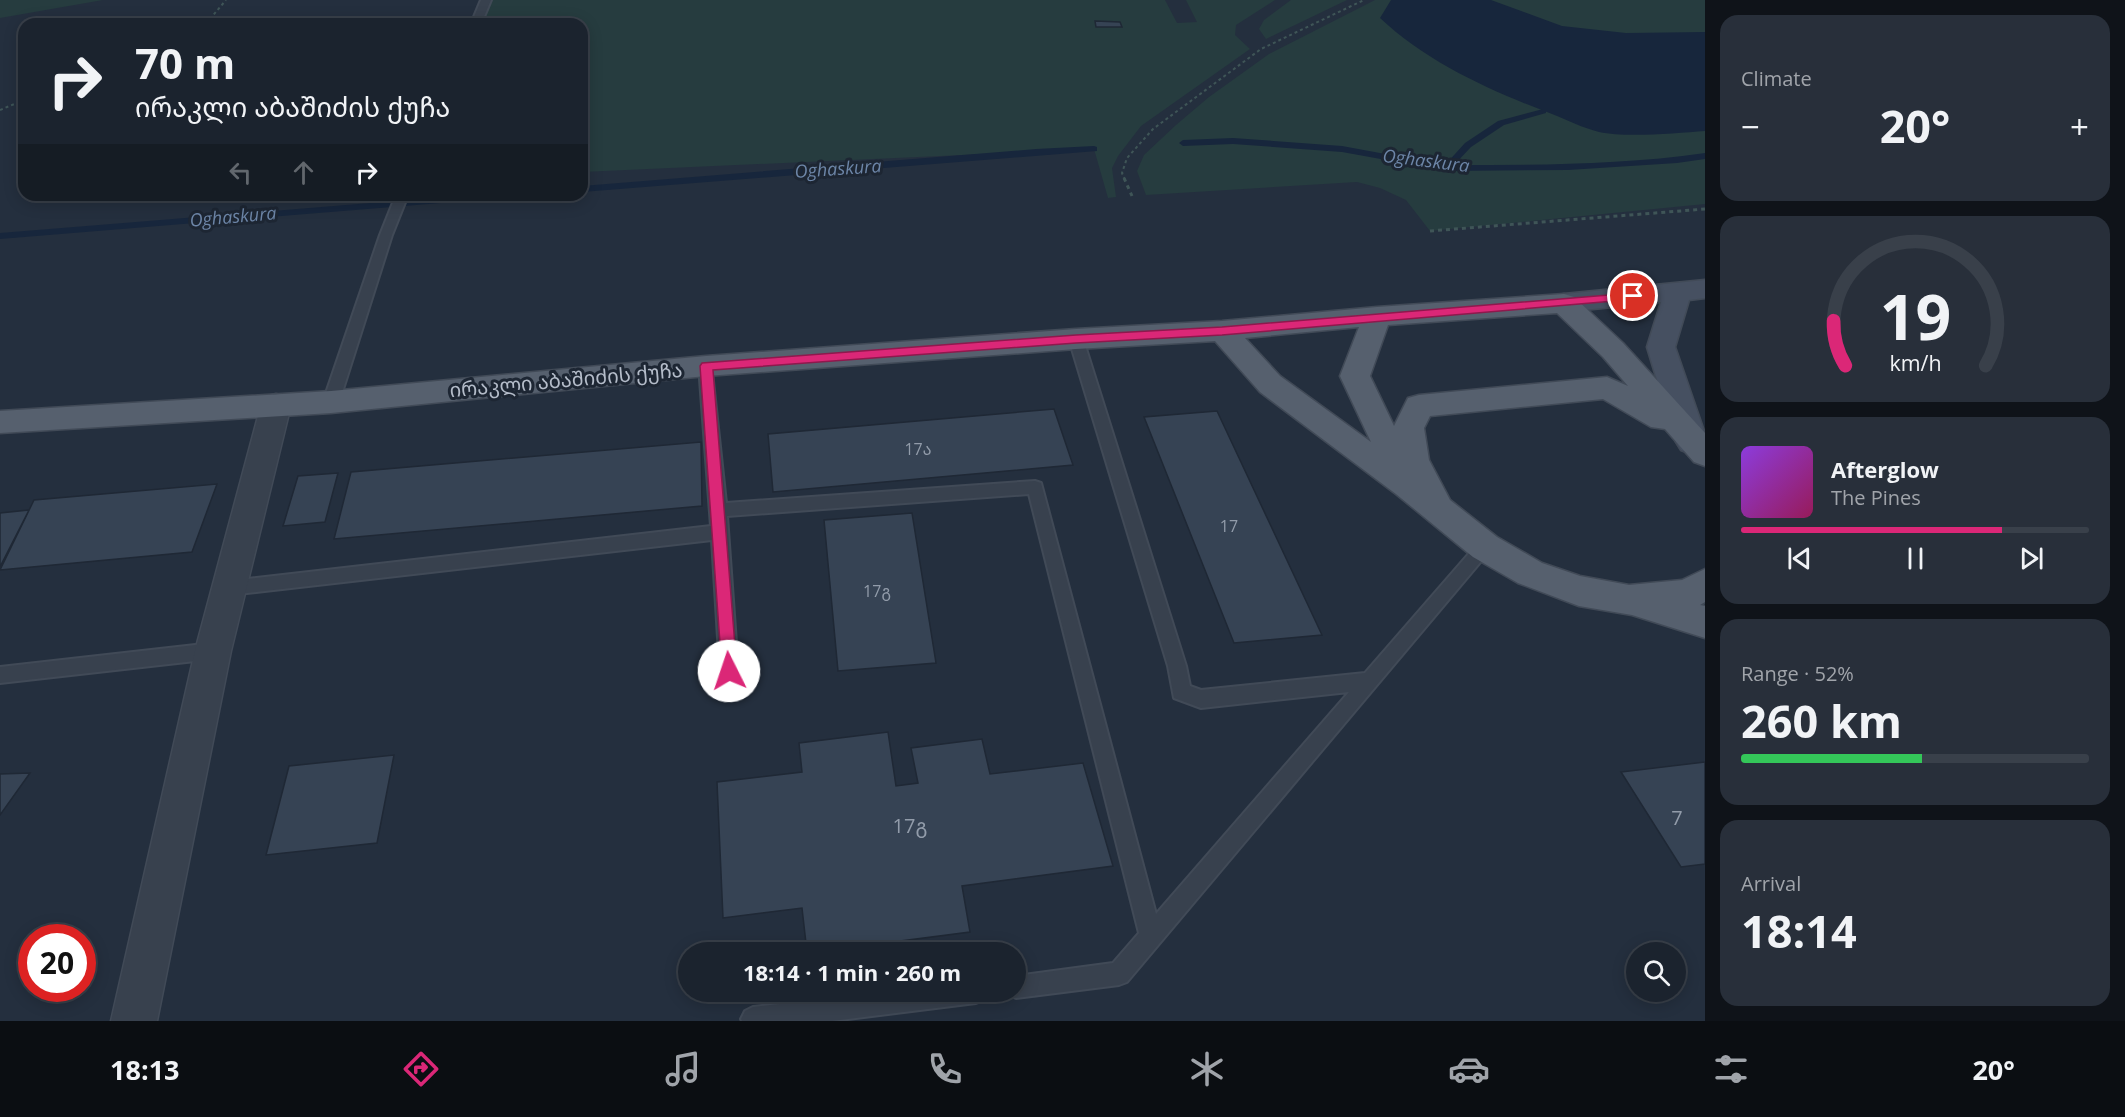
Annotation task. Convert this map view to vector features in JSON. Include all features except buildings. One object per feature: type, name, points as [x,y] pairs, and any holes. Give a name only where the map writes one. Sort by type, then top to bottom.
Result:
[{"type":"main road","name":"ირაკლი აბაშიძის ქუჩა","points":[[0,422],[331,402],[706,366],[1076,339],[1222,331],[1377,316],[1564,303],[1692,290]]},
{"type":"main road","points":[[1692,290],[1661,347],[1701,451]]},
{"type":"main road","points":[[1564,303],[1613,351],[1701,451]]},
{"type":"main road","points":[[1377,316],[1355,376],[1407,484]]},
{"type":"main road","points":[[1222,331],[1270,384],[1407,484],[1476,540],[1540,576],[1579,591],[1629,600],[1705,622]]},
{"type":"main road","points":[[1476,540],[1433,497],[1413,461],[1408,428],[1419,406],[1607,388],[1653,412],[1701,451]]},
{"type":"main road","points":[[1629,600],[1688,594],[1705,584]]},
{"type":"street","points":[[134,1021],[213,651],[276,405]]},
{"type":"lane","points":[[478,18],[486,0]]},
{"type":"lane","points":[[331,402],[386,235],[400,201]]},
{"type":"lane","points":[[1076,339],[1178,666],[1181,692],[1201,699],[1371,681]]},
{"type":"lane","points":[[706,366],[729,671]]},
{"type":"lane","points":[[718,510],[1035,487],[1151,936]]},
{"type":"lane","points":[[229,588],[720,532]]},
{"type":"lane","points":[[1026,986],[1119,974],[1371,681],[1476,540]]},
{"type":"lane","points":[[0,675],[213,651]]},
{"type":"lane","points":[[753,1019],[893,1002]]},
{"type":"path","points":[[211,18],[226,0]]},
{"type":"path","points":[[1132,196],[1122,173],[1127,158],[1154,129],[1261,49],[1364,0]]},
{"type":"path","points":[[0,110],[18,102]]},
{"type":"path","points":[[1430,231],[1705,209]]},
{"type":"green space","points":[[0,0],[103,0],[0,18]]},
{"type":"green space","points":[[486,0],[1165,0],[1177,23],[1197,22],[1186,0],[1275,0],[1236,25],[1235,35],[1250,49],[1141,126],[1118,156],[1112,168],[1116,197],[1108,198],[1094,149],[588,172],[588,18],[478,18]]},
{"type":"green space","points":[[1291,0],[1347,0],[1266,39],[1259,29],[1264,20]]},
{"type":"green space","points":[[1375,0],[1705,0],[1705,204],[1430,231],[1406,200],[1380,188],[1357,182],[1146,195],[1137,171],[1144,155],[1176,125],[1209,97],[1269,54]]},
{"type":"water","points":[[1391,0],[1491,0],[1562,26],[1626,33],[1705,32],[1705,131],[1637,135],[1610,134],[1581,126],[1506,96],[1439,62],[1399,34],[1380,18]]},
{"type":"waterway","points":[[1447,168],[1468,145],[1501,123],[1543,111]]},
{"type":"waterway","name":"Oghaskura","points":[[1183,143],[1233,141],[1342,149],[1447,168]]},
{"type":"waterway","name":"Oghaskura","points":[[588,189],[1094,149]]},
{"type":"waterway","name":"Oghaskura","points":[[1447,168],[1568,167],[1705,156]]},
{"type":"waterway","name":"Oghaskura","points":[[0,236],[429,201]]},
{"type":"route","points":[[729,671],[706,366],[1076,339],[1222,331],[1633,296]]}]
